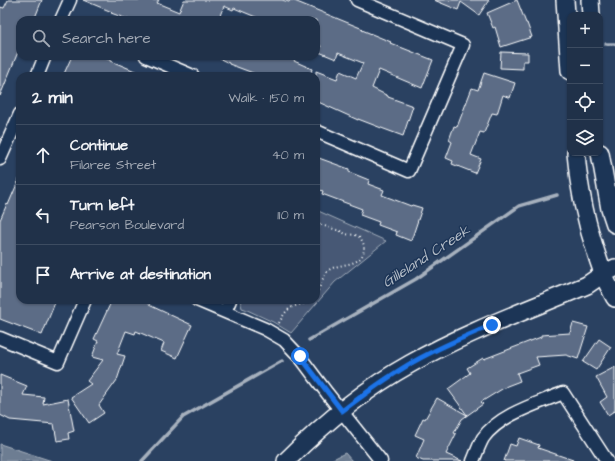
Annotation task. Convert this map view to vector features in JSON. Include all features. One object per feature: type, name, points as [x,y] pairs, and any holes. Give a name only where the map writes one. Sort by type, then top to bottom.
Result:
[{"type":"street","points":[[64,16],[70,0]]},
{"type":"street","points":[[320,132],[409,171],[463,45],[357,0]]},
{"type":"street","points":[[565,0],[568,48]]},
{"type":"street","points":[[590,0],[590,12]]},
{"type":"street","points":[[39,72],[43,60]]},
{"type":"street","points":[[155,60],[181,72]]},
{"type":"street","points":[[0,159],[16,123]]},
{"type":"street","points":[[576,156],[578,179],[590,228],[609,271],[615,298]]},
{"type":"street","points":[[600,156],[610,209],[615,224]]},
{"type":"street","points":[[286,461],[342,411],[372,388],[409,364],[451,343],[587,285],[609,271]]},
{"type":"street","points":[[0,338],[58,362],[83,304]]},
{"type":"street","points":[[206,304],[265,329],[284,340],[300,356],[382,461]]},
{"type":"street","points":[[225,312],[228,304]]},
{"type":"street","points":[[473,461],[483,438],[496,426],[513,414],[563,393],[607,461]]},
{"type":"path","points":[[320,224],[329,228],[340,230],[346,234],[359,237],[363,242],[364,248],[363,253],[354,262],[330,270],[322,279],[320,284]]},
{"type":"path","points":[[279,323],[283,314],[289,308],[303,304]]},
{"type":"shaded area","points":[[320,212],[386,241],[335,282],[320,299]]},
{"type":"shaded area","points":[[241,304],[316,304],[291,333],[273,322],[242,308]]},
{"type":"shaded area","points":[[0,444],[52,461],[0,461]]},
{"type":"shaded area","points":[[345,453],[352,461],[331,461],[331,460]]},
{"type":"building","points":[[8,0],[42,0],[36,16],[16,16],[16,57],[0,96],[0,7],[4,8]]},
{"type":"building","points":[[83,0],[159,0],[157,3],[179,12],[184,0],[282,0],[289,2],[292,0],[433,60],[422,88],[379,70],[372,88],[388,97],[413,106],[403,136],[358,120],[320,103],[320,73],[337,79],[340,71],[356,78],[363,63],[338,53],[336,59],[320,52],[320,16],[253,16],[234,8],[233,10],[224,6],[220,16],[119,16],[111,13],[112,12]]},
{"type":"building","points":[[434,0],[489,0],[479,15],[461,2],[458,10]]},
{"type":"building","points":[[517,0],[532,37],[501,47],[495,27],[493,28],[487,13]]},
{"type":"building","points":[[501,52],[528,53],[528,61],[523,61],[523,69],[500,68]]},
{"type":"building","points":[[70,60],[112,60],[111,61],[137,72],[65,72]]},
{"type":"building","points":[[223,60],[295,60],[312,69],[311,72],[250,72]]},
{"type":"building","points":[[484,73],[515,83],[510,98],[503,95],[497,114],[492,113],[484,133],[480,132],[471,155],[481,159],[475,173],[452,164],[453,161],[446,158],[452,142],[449,140],[454,126],[457,127],[472,88],[478,90]]},
{"type":"building","points":[[320,158],[349,169],[349,172],[369,180],[368,184],[384,190],[382,195],[411,206],[422,208],[411,241],[396,235],[397,232],[378,225],[379,222],[360,215],[362,209],[322,194],[323,191],[320,190]]},
{"type":"building","points":[[16,186],[16,304],[54,304],[42,335],[0,319],[0,220],[7,204],[8,205]]},
{"type":"building","points":[[110,304],[149,304],[192,325],[177,358],[161,351],[164,343],[136,331],[135,334],[126,331],[117,354],[125,356],[117,380],[99,405],[104,413],[89,423],[71,397],[91,384],[87,381],[103,360],[92,357],[98,341],[94,339]]},
{"type":"building","points":[[573,323],[588,327],[578,359],[566,355],[536,357],[539,365],[517,373],[520,381],[507,386],[481,402],[483,404],[462,419],[454,433],[456,434],[446,454],[462,461],[423,461],[416,458],[424,439],[415,435],[423,418],[425,419],[437,398],[467,415],[448,389],[470,373],[467,368],[483,358],[484,359],[541,337],[541,335],[570,333]]},
{"type":"building","points":[[599,339],[611,347],[596,370],[583,362]]},
{"type":"building","points":[[615,367],[615,412],[614,411],[608,415],[600,402],[607,397],[596,377]]},
{"type":"building","points":[[0,375],[27,386],[23,395],[44,397],[43,404],[68,399],[74,431],[68,433],[69,439],[57,441],[54,424],[10,420],[0,415]]},
{"type":"building","points":[[519,438],[539,445],[538,448],[573,461],[504,461],[510,444],[516,446]]},
{"type":"waterway","points":[[606,44],[615,44]]},
{"type":"waterway","name":"Gilleland Creek","points":[[309,340],[416,279],[519,206],[557,195]]},
{"type":"waterway","name":"Gilleland Creek","points":[[142,461],[183,417],[282,361]]},
{"type":"route","points":[[300,356],[342,411],[372,388],[409,364],[492,325]]}]
